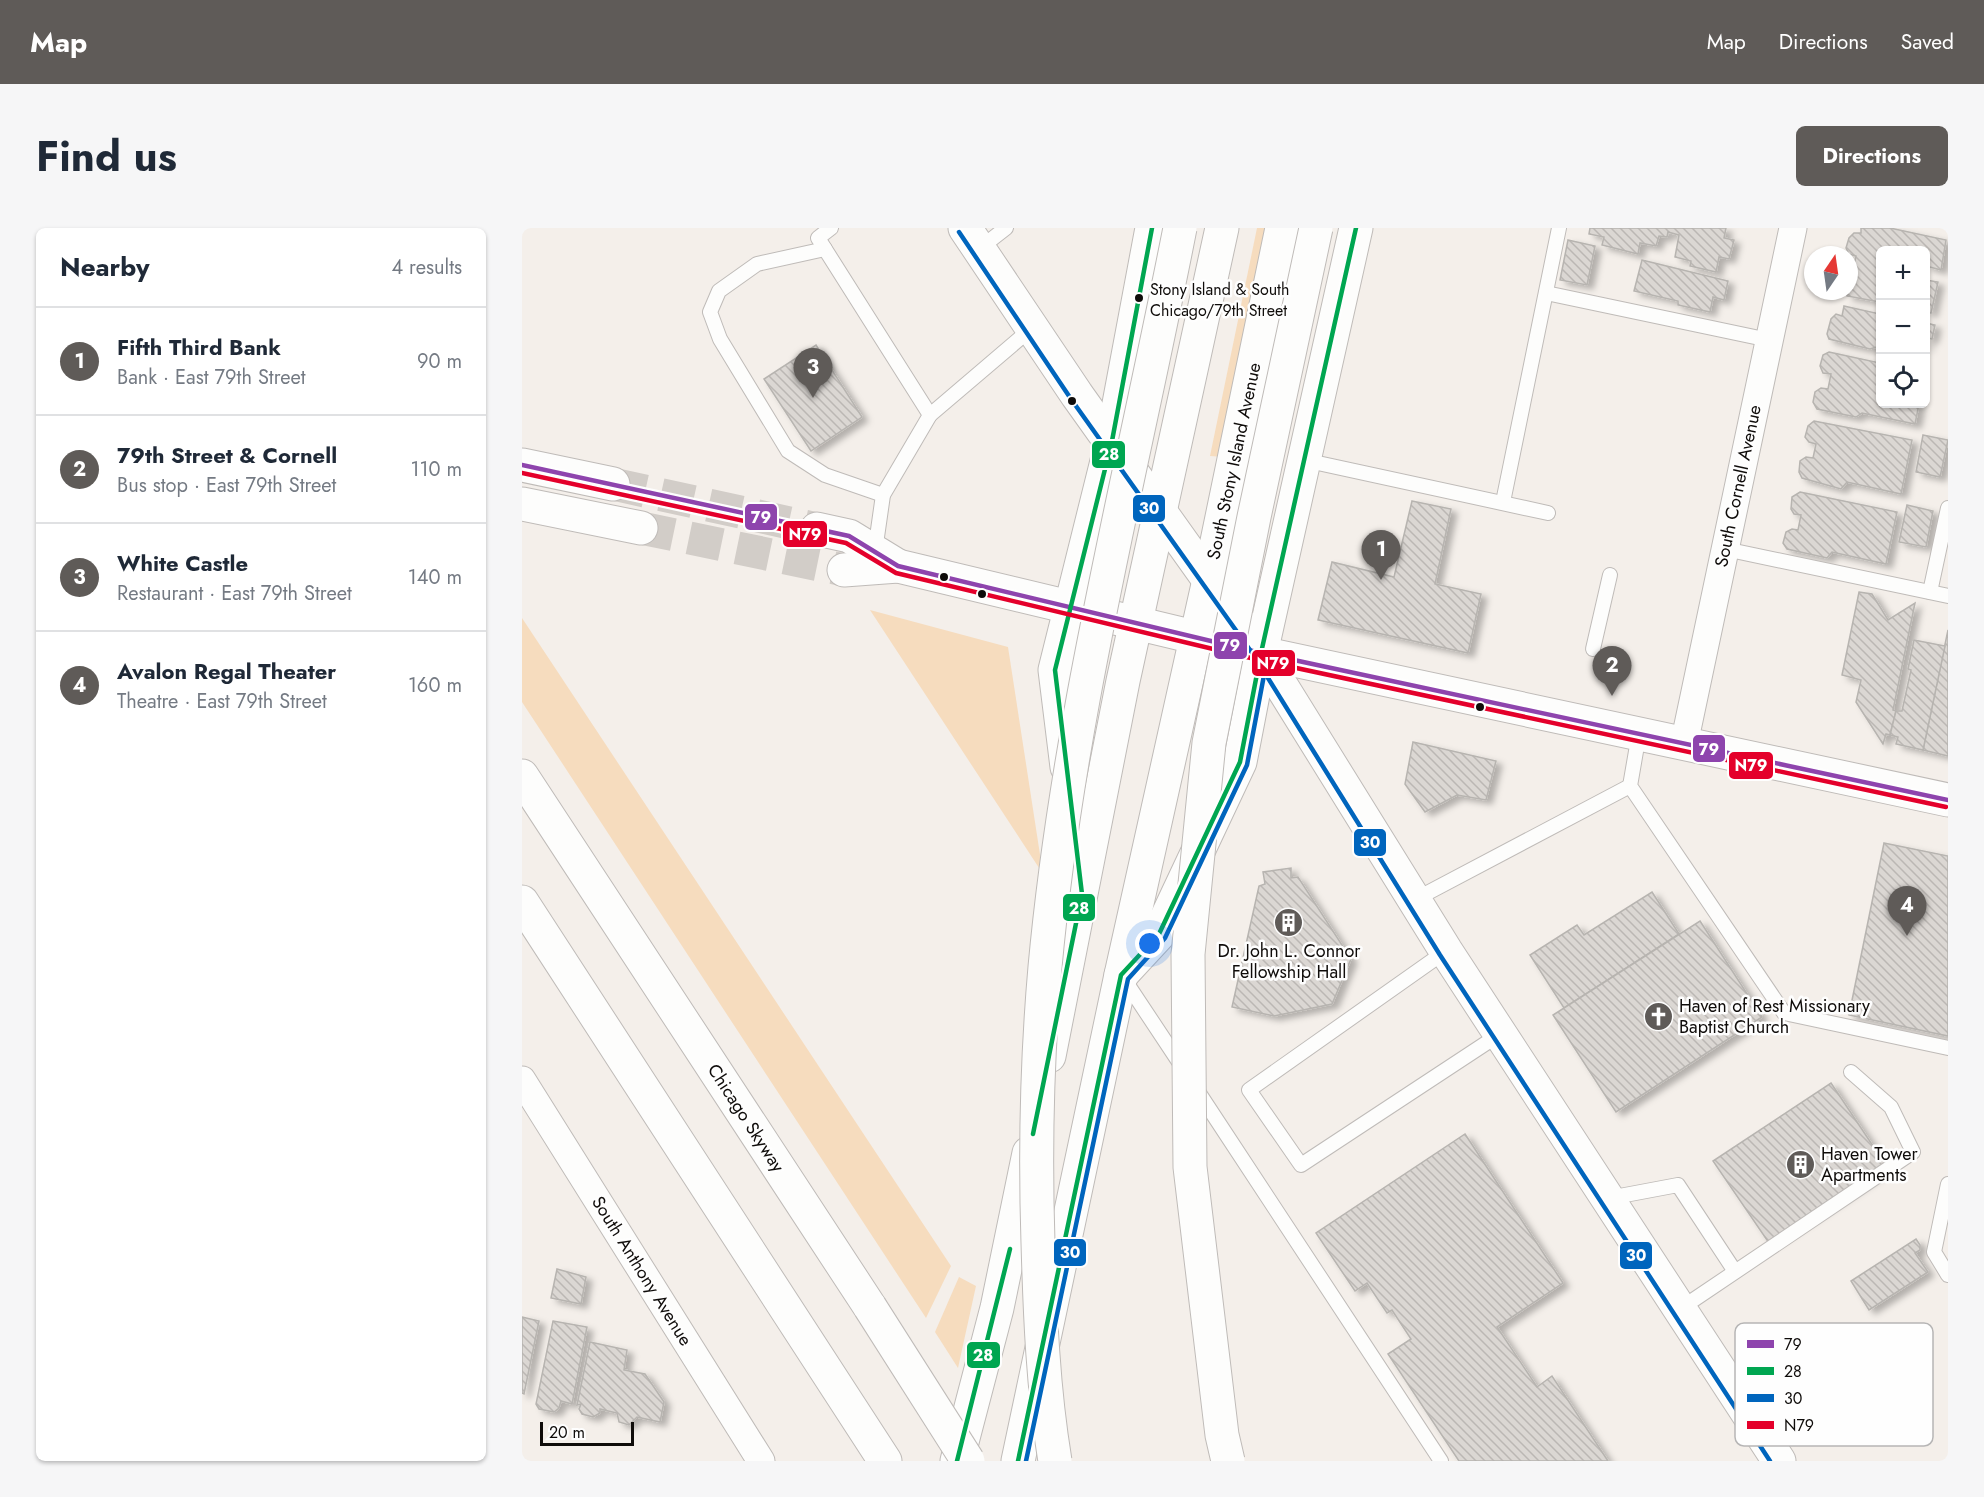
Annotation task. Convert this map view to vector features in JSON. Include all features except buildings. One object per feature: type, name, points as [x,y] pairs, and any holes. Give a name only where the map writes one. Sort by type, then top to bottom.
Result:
[{"type":"main road","points":[[1082,894],[1055,670],[1112,441],[1152,228]]},
{"type":"main road","points":[[1055,1461],[1040,1315],[1036,1166],[1045,970],[1053,891],[1089,663],[1180,228]]},
{"type":"main road","points":[[957,1461],[998,1308],[1135,622],[1222,228]]},
{"type":"main road","name":"South Stony Island Avenue","points":[[1018,1461],[1121,975],[1209,580],[1282,228]]},
{"type":"main road","points":[[1228,1461],[1222,1435],[1190,1167],[1188,954],[1209,743],[1254,517],[1316,228]]},
{"type":"main road","points":[[1121,975],[1159,934],[1240,762],[1261,654],[1356,228]]},
{"type":"main road","points":[[972,239],[1159,511],[1261,654],[1446,951],[1735,1393]]},
{"type":"main road","points":[[522,465],[613,484]]},
{"type":"main road","points":[[522,504],[641,528]]},
{"type":"main road","points":[[817,529],[849,536],[887,559],[1261,654],[1948,800]]},
{"type":"main road","points":[[844,570],[887,559]]},
{"type":"main road","name":"Chicago Skyway","points":[[522,776],[870,1307],[968,1461]]},
{"type":"main road","points":[[522,902],[885,1461]]},
{"type":"main road","points":[[1769,1446],[1779,1461]]},
{"type":"street","name":"South Cornell Avenue","points":[[1684,744],[1793,228]]},
{"type":"street","name":"South Anthony Avenue","points":[[522,1080],[761,1461]]},
{"type":"lane","points":[[831,228],[818,238],[930,415]]},
{"type":"lane","points":[[972,239],[1006,228]]},
{"type":"lane","points":[[1503,502],[1559,228]]},
{"type":"lane","points":[[825,249],[757,264],[719,291],[710,312],[720,339],[788,452],[825,475],[883,495]]},
{"type":"lane","points":[[1546,293],[1769,340]]},
{"type":"lane","points":[[887,559],[883,495],[930,415],[1032,328]]},
{"type":"lane","points":[[1304,460],[1548,513]]},
{"type":"lane","points":[[1930,592],[1948,508]]},
{"type":"lane","points":[[1725,549],[1948,596]]},
{"type":"lane","points":[[1593,649],[1610,575]]},
{"type":"lane","points":[[1639,734],[1630,786],[1784,1013],[1948,1048]]},
{"type":"lane","points":[[1414,900],[1630,786]]},
{"type":"lane","points":[[1446,951],[1249,1090],[1301,1165],[1500,1034]]},
{"type":"lane","points":[[1121,975],[1441,1461]]},
{"type":"lane","points":[[1680,1309],[1734,1270],[1913,1152],[1891,1107],[1851,1072]]},
{"type":"lane","points":[[1607,1198],[1678,1185],[1734,1270]]},
{"type":"lane","points":[[1948,1185],[1934,1252],[1948,1275]]},
{"type":"shaded area","points":[[1257,228],[1272,228],[1224,457],[1210,456]]},
{"type":"shaded area","points":[[870,610],[1008,647],[1043,874]]},
{"type":"shaded area","points":[[522,618],[951,1266],[926,1318],[522,702]]},
{"type":"shaded area","points":[[959,1277],[976,1286],[958,1368],[935,1332]]},
{"type":"tunnel","points":[[613,484],[817,529]]},
{"type":"tunnel","points":[[641,528],[844,570]]},
{"type":"transit line","name":"28","points":[[1033,1134],[1082,894],[1055,670],[1112,441],[1152,228]]},
{"type":"transit line","name":"28","points":[[1018,1461],[1121,975],[1159,934],[1240,762],[1261,653],[1356,228]]},
{"type":"transit line","name":"30","points":[[959,232],[1071,399],[1255,657],[1440,955],[1735,1407]]},
{"type":"transit line","name":"79","points":[[522,465],[849,536],[898,566],[1261,653],[1948,800]]},
{"type":"transit line","name":"N79","points":[[522,473],[846,543],[896,573],[1259,660],[1946,807]]},
{"type":"transit line","name":"30","points":[[1026,1461],[1128,979],[1165,938],[1247,765],[1268,654]]},
{"type":"transit line","name":"28","points":[[957,1461],[1010,1249]]},
{"type":"transit line","name":"30","points":[[1760,1446],[1770,1461]]},
{"type":"place","name":"Stony Island & South Chicago/79th Street","points":[[1139,298]]},
{"type":"place","name":"White Castle","points":[[813,398]]},
{"type":"place","name":"Fifth Third Bank","points":[[1381,580]]},
{"type":"place","name":"79th Street & Cornell","points":[[1612,696]]},
{"type":"place","name":"Dr. John L. Connor Fellowship Hall","points":[[1289,922]]},
{"type":"place","name":"Avalon Regal Theater","points":[[1907,936]]},
{"type":"place","name":"Haven of Rest Missionary Baptist Church","points":[[1658,1016]]},
{"type":"place","name":"Haven Tower Apartments","points":[[1800,1164]]}]
